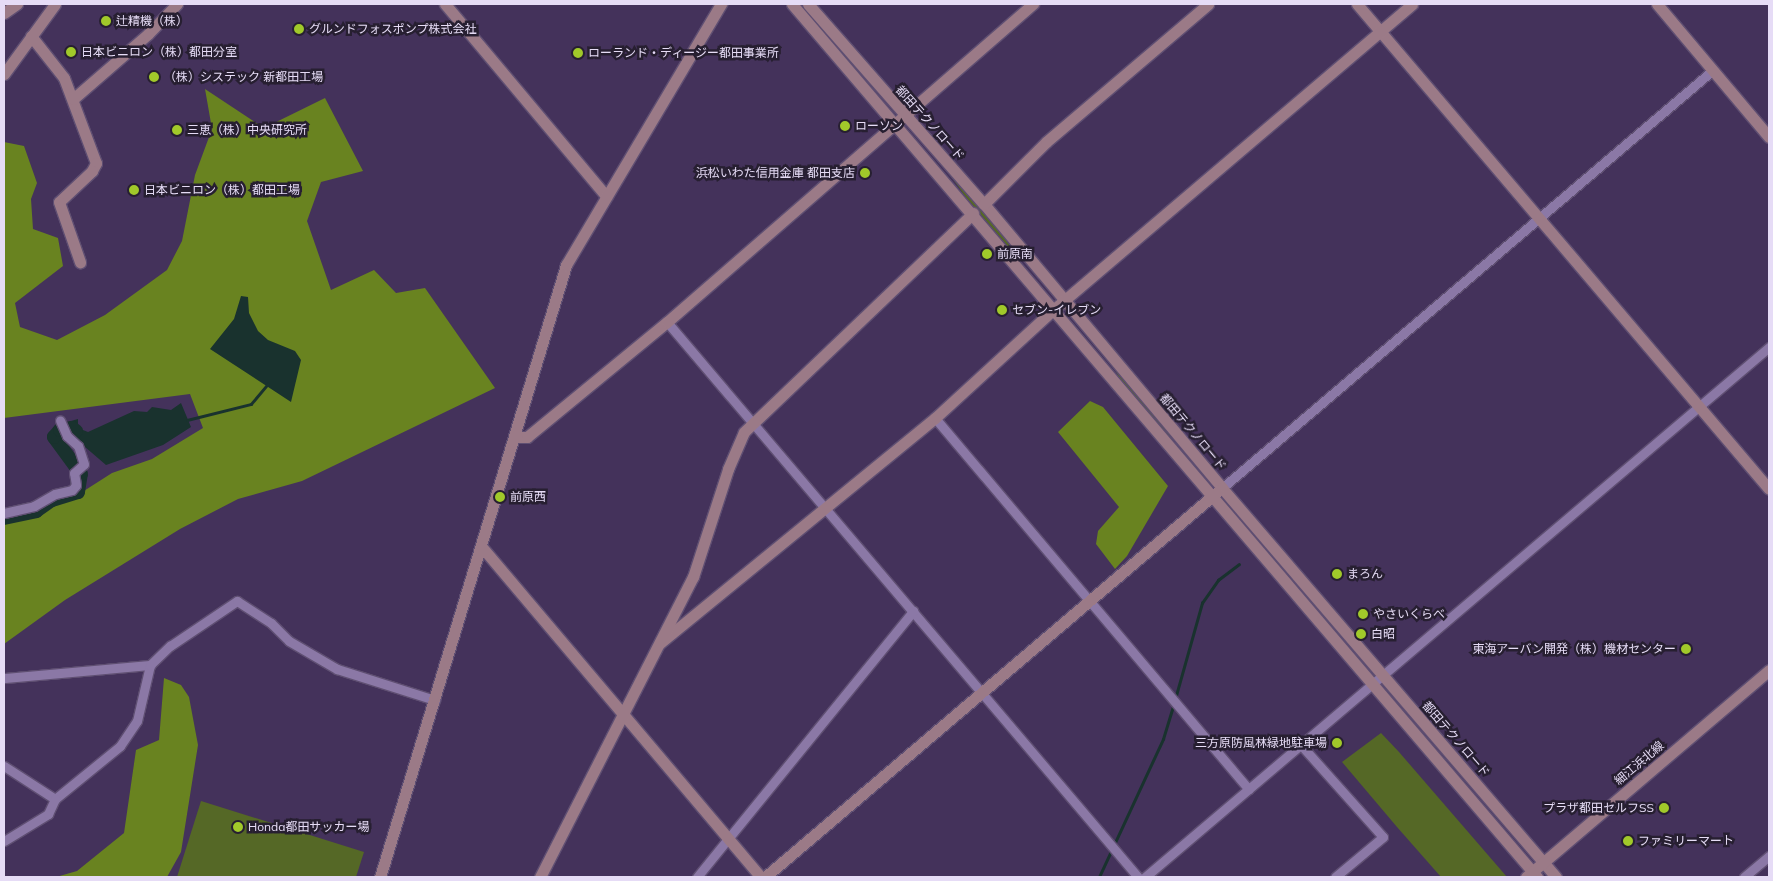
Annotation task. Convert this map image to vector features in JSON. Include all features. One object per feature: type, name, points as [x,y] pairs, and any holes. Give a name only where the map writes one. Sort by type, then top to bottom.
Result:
[{"type":"street","points":[[4,13],[17,4]]},
{"type":"street","points":[[4,74],[56,4]]},
{"type":"street","points":[[73,98],[148,34],[177,4]]},
{"type":"street","points":[[445,4],[606,196]]},
{"type":"street","points":[[380,877],[566,265],[721,4]]},
{"type":"street","name":"都田テクノロード","points":[[792,4],[973,213],[1532,875]]},
{"type":"street","name":"都田テクノロード","points":[[808,4],[984,204],[1222,488],[1556,877]]},
{"type":"street","points":[[514,437],[527,437],[667,322],[903,114],[1033,4]]},
{"type":"street","points":[[984,204],[1046,142],[1208,4]]},
{"type":"street","points":[[1357,4],[1769,489]]},
{"type":"street","points":[[660,643],[935,418],[1065,300],[1412,4]]},
{"type":"street","points":[[1657,4],[1769,137]]},
{"type":"street","points":[[31,36],[58,70],[73,98],[96,166],[59,202],[80,262]]},
{"type":"street","points":[[765,877],[1538,217],[1713,70]]},
{"type":"street","points":[[540,877],[693,577],[738,443],[752,423],[973,213]]},
{"type":"street","points":[[667,322],[1138,877]]},
{"type":"street","points":[[1145,877],[1700,408],[1769,347]]},
{"type":"street","points":[[935,418],[1249,789]]},
{"type":"street","points":[[4,513],[34,506],[55,494],[72,490],[76,485],[74,473],[84,464],[78,446],[67,436],[60,420]]},
{"type":"street","points":[[481,546],[761,877]]},
{"type":"street","points":[[4,841],[48,814],[55,799],[120,746],[137,721],[150,665],[170,646],[237,601],[271,623],[290,641],[337,669],[435,700]]},
{"type":"street","points":[[697,877],[913,611]]},
{"type":"street","points":[[4,678],[150,665]]},
{"type":"street","name":"細江浜北線","points":[[1532,875],[1544,862],[1769,670]]},
{"type":"street","points":[[1302,745],[1383,837],[1335,877]]},
{"type":"street","points":[[4,766],[55,799]]},
{"type":"street","points":[[1744,877],[1769,856]]},
{"type":"green space","points":[[205,89],[264,128],[325,98],[363,171],[321,182],[307,221],[331,290],[374,270],[396,293],[425,288],[495,388],[302,481],[238,499],[180,529],[65,600],[4,644],[4,519],[76,496],[112,473],[152,459],[203,428],[190,394],[4,418],[4,142],[24,146],[37,183],[31,199],[33,229],[58,238],[63,266],[15,303],[20,327],[57,340],[105,315],[167,270],[182,241],[195,175],[212,129]]},
{"type":"green space","points":[[940,161],[997,226],[1017,257],[965,196]]},
{"type":"green space","points":[[1112,364],[1156,414],[1178,448],[1120,379]]},
{"type":"green space","points":[[1090,401],[1103,407],[1168,486],[1127,556],[1115,569],[1096,544],[1098,531],[1119,507],[1058,432]]},
{"type":"green space","points":[[1263,542],[1317,603],[1340,638],[1281,569]]},
{"type":"green space","points":[[164,678],[181,685],[189,697],[198,745],[181,852],[167,877],[56,877],[77,871],[124,833],[136,750],[159,740]]},
{"type":"green space","points":[[1381,733],[1507,877],[1441,877],[1397,827],[1342,762]]},
{"type":"green space","name":"Honda都田サッカー場","points":[[201,801],[364,852],[356,877],[177,877]]},
{"type":"shaded area","points":[[241,296],[248,297],[249,313],[258,331],[268,340],[295,351],[301,360],[291,402],[210,349],[234,319]]},
{"type":"shaded area","points":[[181,403],[191,427],[163,445],[106,465],[70,434],[64,423],[78,419],[78,428],[88,432],[134,411],[147,412],[152,407],[171,410]]},
{"type":"waterway","points":[[187,420],[251,404],[268,384]]},
{"type":"waterway","points":[[4,518],[36,511],[52,500],[78,492],[81,474],[54,437],[60,430],[72,428],[76,431]]},
{"type":"waterway","points":[[1175,699],[1202,603],[1218,580],[1239,564]]},
{"type":"waterway","points":[[1099,877],[1163,739],[1174,704]]},
{"type":"place","name":"辻精機（株）","points":[[106,21]]},
{"type":"place","name":"グルンドフォスポンプ株式会社","points":[[299,29]]},
{"type":"place","name":"日本ビニロン（株）都田分室","points":[[71,52]]},
{"type":"place","name":"ローランド・ディージー都田事業所","points":[[578,53]]},
{"type":"place","name":"（株）システック 新都田工場","points":[[154,77]]},
{"type":"place","name":"ローソン","points":[[845,126]]},
{"type":"place","name":"三恵（株）中央研究所","points":[[177,130]]},
{"type":"place","name":"浜松いわた信用金庫 都田支店","points":[[865,173]]},
{"type":"place","name":"日本ビニロン（株）都田工場","points":[[134,190]]},
{"type":"place","name":"前原南","points":[[987,254]]},
{"type":"place","name":"セブン-イレブン","points":[[1002,310]]},
{"type":"place","name":"前原西","points":[[500,497]]},
{"type":"place","name":"まろん","points":[[1337,574]]},
{"type":"place","name":"やさいくらべ","points":[[1363,614]]},
{"type":"place","name":"白昭","points":[[1361,634]]},
{"type":"place","name":"東海アーバン開発（株）機材センター","points":[[1686,649]]},
{"type":"place","name":"三方原防風林緑地駐車場","points":[[1337,743]]},
{"type":"place","name":"プラザ都田セルフSS","points":[[1664,808]]},
{"type":"place","name":"Honda都田サッカー場","points":[[238,827]]},
{"type":"place","name":"ファミリーマート","points":[[1628,841]]}]
